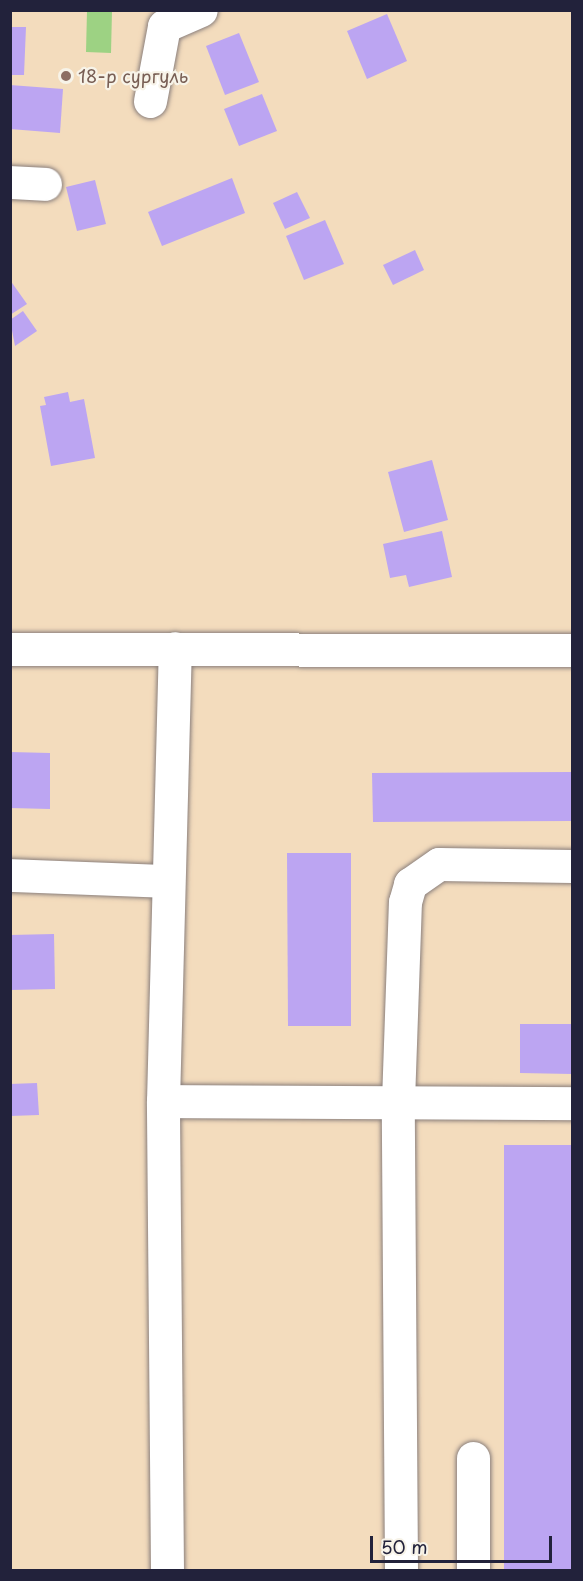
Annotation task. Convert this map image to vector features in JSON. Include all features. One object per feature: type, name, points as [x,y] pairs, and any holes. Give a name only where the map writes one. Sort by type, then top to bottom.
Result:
[{"type":"street","points":[[150,101],[158,18],[201,10]]},
{"type":"street","points":[[10,182],[45,184]]},
{"type":"street","points":[[167,1570],[163,1101],[166,881],[175,648]]},
{"type":"street","points":[[10,649],[573,650]]},
{"type":"street","points":[[401,1570],[398,1101],[405,902],[410,884],[439,864],[573,866]]},
{"type":"street","points":[[10,875],[166,881]]},
{"type":"street","points":[[163,1101],[573,1103]]},
{"type":"street","points":[[473,1458],[473,1570]]},
{"type":"green space","points":[[87,11],[112,11],[111,53],[86,52]]},
{"type":"building","points":[[387,14],[407,61],[367,79],[347,31]]},
{"type":"building","points":[[10,27],[26,27],[24,75],[10,75]]},
{"type":"building","points":[[239,33],[259,82],[225,95],[206,46]]},
{"type":"building","points":[[10,85],[63,89],[60,133],[10,129]]},
{"type":"building","points":[[262,94],[277,131],[239,146],[224,109]]},
{"type":"building","points":[[232,178],[245,213],[162,246],[148,212]]},
{"type":"building","points":[[95,180],[106,224],[77,231],[66,187]]},
{"type":"building","points":[[297,192],[310,218],[285,229],[273,203]]},
{"type":"building","points":[[325,220],[344,264],[304,280],[286,236]]},
{"type":"building","points":[[415,250],[424,270],[393,285],[383,265]]},
{"type":"building","points":[[10,280],[27,304],[10,315]]},
{"type":"building","points":[[23,311],[37,331],[15,346],[10,320]]},
{"type":"building","points":[[68,392],[70,402],[84,399],[95,458],[51,466],[40,406],[46,405],[44,397]]},
{"type":"building","points":[[432,460],[448,520],[404,532],[388,472]]},
{"type":"building","points":[[442,531],[452,577],[409,587],[406,575],[390,578],[383,544]]},
{"type":"building","points":[[10,752],[50,753],[50,809],[10,808]]},
{"type":"building","points":[[572,772],[572,821],[373,822],[372,773]]},
{"type":"building","points":[[287,853],[351,853],[351,1026],[288,1026]]},
{"type":"building","points":[[54,934],[55,989],[10,990],[10,935]]},
{"type":"building","points":[[520,1024],[572,1024],[572,1074],[520,1073]]},
{"type":"building","points":[[37,1083],[39,1115],[10,1116],[10,1084]]},
{"type":"building","points":[[504,1145],[572,1145],[572,1570],[504,1570]]},
{"type":"place","name":"18-р сургуль","points":[[66,76]]}]
